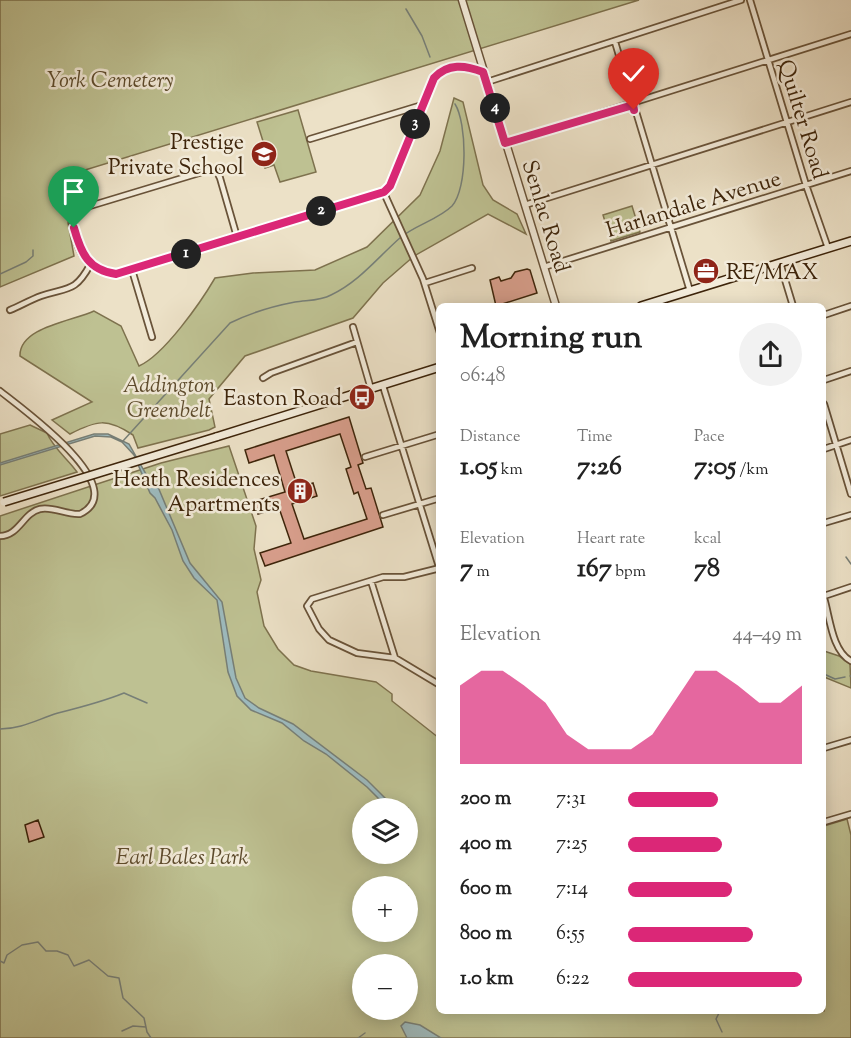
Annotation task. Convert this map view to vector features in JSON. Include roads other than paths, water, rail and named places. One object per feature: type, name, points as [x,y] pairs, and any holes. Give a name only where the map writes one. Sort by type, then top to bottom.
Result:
[{"type":"main road","points":[[654,303],[851,241]]},
{"type":"main road","points":[[2,503],[436,368]]},
{"type":"street","name":"Senlac Road","points":[[462,0],[555,303]]},
{"type":"street","points":[[487,82],[741,0]]},
{"type":"street","name":"Quilter Road","points":[[750,0],[828,248]]},
{"type":"street","points":[[505,143],[633,105],[851,34]]},
{"type":"street","points":[[615,42],[690,291]]},
{"type":"street","points":[[237,237],[216,170],[209,170],[80,210],[72,217],[81,251],[90,265],[104,272],[116,274],[132,270],[384,192],[390,186],[434,78],[441,70],[451,66],[483,72]]},
{"type":"street","points":[[525,205],[851,102]]},
{"type":"street","points":[[310,139],[422,105]]},
{"type":"street","name":"Harlandale Avenue","points":[[544,267],[851,171]]},
{"type":"street","points":[[384,192],[425,283],[436,320]]},
{"type":"street","points":[[780,263],[792,303]]},
{"type":"street","points":[[10,310],[41,296],[70,289],[81,281],[90,265]]},
{"type":"street","points":[[425,283],[472,268]]},
{"type":"street","points":[[132,270],[152,337]]},
{"type":"street","points":[[826,314],[851,306]]},
{"type":"street","points":[[353,327],[371,389]]},
{"type":"street","points":[[262,378],[357,342]]},
{"type":"street","points":[[826,379],[851,371]]},
{"type":"street","points":[[383,386],[436,559]]},
{"type":"street","points":[[0,391],[55,437],[85,468],[94,484],[93,502],[89,508],[74,514],[41,509],[31,514],[11,533],[0,536]]},
{"type":"street","points":[[826,411],[851,494]]},
{"type":"street","points":[[365,457],[436,435]]},
{"type":"street","points":[[826,448],[851,440]]},
{"type":"street","points":[[383,515],[436,499]]},
{"type":"street","points":[[826,522],[851,515]]},
{"type":"street","points":[[436,570],[404,577],[383,577],[308,601],[307,606],[319,629],[329,640],[357,653],[395,658],[436,683]]},
{"type":"street","points":[[371,581],[395,658]]},
{"type":"street","points":[[826,596],[851,587]]},
{"type":"street","points":[[826,604],[838,648],[842,656],[851,661]]},
{"type":"street","points":[[826,747],[851,740]]},
{"type":"street","points":[[826,821],[851,814]]},
{"type":"water","points":[[94,434],[108,434],[129,444],[146,474],[158,487],[190,563],[222,602],[236,678],[245,698],[259,708],[293,724],[367,780],[385,798],[378,798],[326,754],[304,741],[282,723],[251,710],[237,696],[228,672],[217,600],[194,578],[183,561],[172,530],[150,493],[134,455],[122,442],[111,437],[95,436],[0,465],[0,463]]},
{"type":"water","points":[[405,1022],[420,1025],[441,1038],[407,1038],[401,1026]]},
{"type":"waterway","points":[[406,9],[422,36],[430,57]]},
{"type":"waterway","points":[[123,441],[230,323],[270,308],[327,297],[341,290],[401,237],[441,215],[452,206],[461,185],[464,155],[462,125],[455,104]]},
{"type":"waterway","points":[[0,274],[26,262],[33,256],[33,250]]},
{"type":"waterway","points":[[846,557],[851,564]]},
{"type":"waterway","points":[[826,675],[835,679],[845,677]]},
{"type":"waterway","points":[[0,729],[23,726],[124,693],[147,703]]},
{"type":"waterway","points":[[0,961],[4,963],[7,955],[22,945],[38,942],[46,951],[57,951],[68,955],[74,966],[89,960],[108,976],[119,978],[123,998],[144,1018],[151,1038]]},
{"type":"waterway","points":[[718,1014],[716,1019],[722,1032]]},
{"type":"waterway","points":[[122,1031],[133,1026],[146,1027]]},
{"type":"waterway","points":[[358,1038],[365,1033]]},
{"type":"place","name":"Prestige Private School","points":[[264,154]]},
{"type":"place","name":"RE/MAX","points":[[706,271]]},
{"type":"place","name":"Easton Road","points":[[362,397]]},
{"type":"place","name":"Heath Residences Apartments","points":[[300,491]]},
{"type":"park label","name":"York Cemetery","points":[[110,79]]},
{"type":"park label","name":"Addington Greenbelt","points":[[169,396]]},
{"type":"park label","name":"Earl Bales Park","points":[[182,856]]}]
